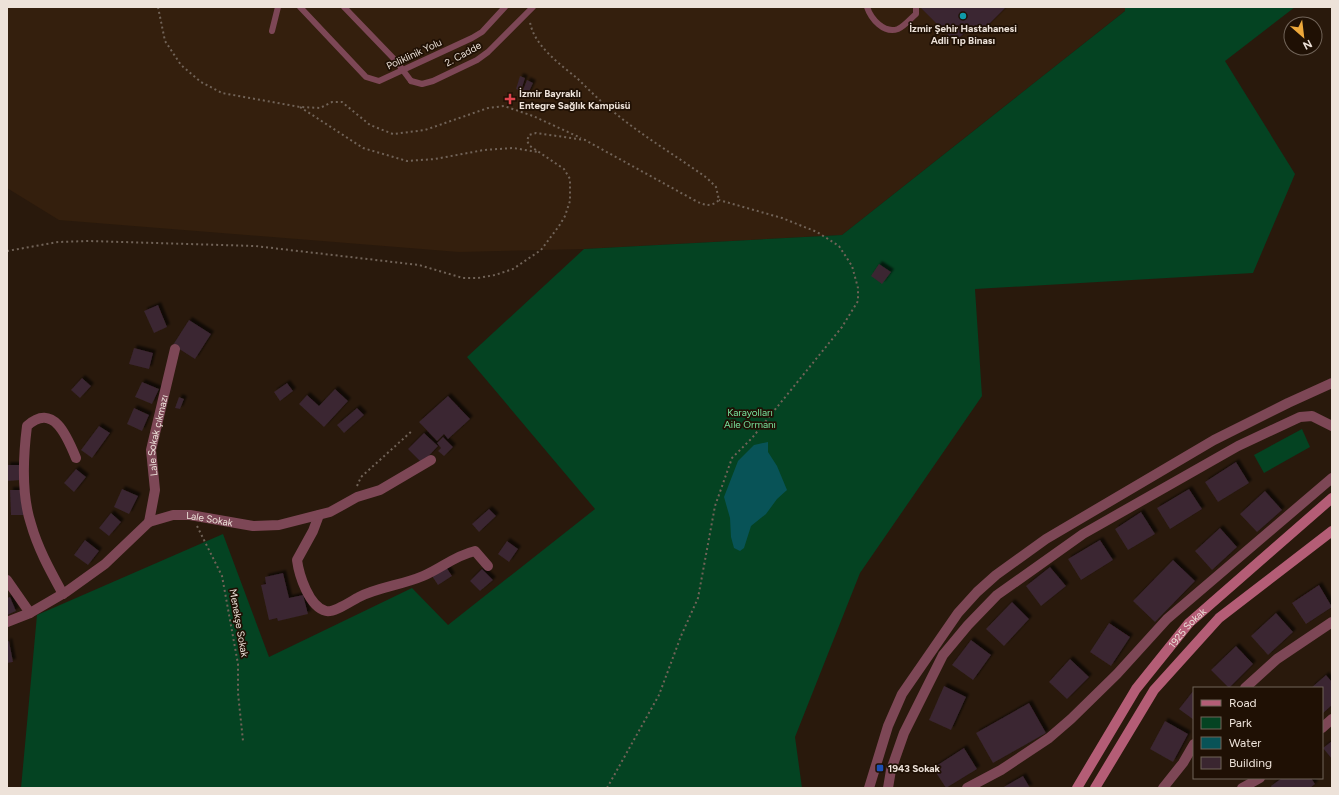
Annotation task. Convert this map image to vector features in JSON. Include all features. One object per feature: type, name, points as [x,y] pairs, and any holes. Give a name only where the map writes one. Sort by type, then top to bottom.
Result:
[{"type":"main road","name":"1925 Sokak","points":[[1077,788],[1136,689],[1189,623],[1332,498]]},
{"type":"main road","name":"1925 Sokak","points":[[1095,788],[1154,690],[1219,618],[1332,531]]},
{"type":"street","name":"Lale Sokak çıkmazı","points":[[149,522],[155,490],[151,450],[175,349]]},
{"type":"street","points":[[869,788],[888,726],[902,694],[958,613],[977,592],[996,575],[1046,539],[1214,440],[1332,383]]},
{"type":"street","points":[[888,788],[891,770],[904,733],[944,655],[968,625],[997,595],[1083,534],[1238,446],[1300,417],[1312,416],[1332,426]]},
{"type":"street","points":[[63,594],[47,566],[31,524],[26,501],[24,467],[27,426],[35,418],[45,417],[53,421],[65,432],[76,458]]},
{"type":"street","name":"Lale Sokak","points":[[7,622],[30,613],[63,594],[105,564],[149,522],[173,515],[190,515],[253,526],[279,525],[330,512],[357,497],[380,490],[431,460]]},
{"type":"street","points":[[967,788],[1007,766],[1049,738],[1072,719],[1117,674],[1167,619],[1332,478]]},
{"type":"street","points":[[319,515],[313,531],[297,560],[300,576],[314,603],[324,611],[332,612],[360,596],[423,576],[461,554],[475,551],[488,566]]},
{"type":"street","points":[[1285,518],[1295,531]]},
{"type":"street","points":[[7,580],[30,613]]},
{"type":"street","points":[[1246,687],[1277,659],[1332,622]]},
{"type":"street","points":[[1323,727],[1332,719]]},
{"type":"street","points":[[1163,788],[1193,746]]},
{"type":"street","points":[[1242,788],[1258,779]]},
{"type":"lane","points":[[272,31],[278,7]]},
{"type":"lane","name":"Poliklinik Yolu","points":[[300,7],[366,77],[379,81],[472,38],[482,32],[505,7]]},
{"type":"lane","name":"2. Cadde","points":[[344,7],[396,62],[410,81],[422,84],[433,81],[477,60],[488,52],[531,9]]},
{"type":"lane","points":[[867,7],[869,14],[876,23],[884,28],[893,30],[899,28],[916,14],[916,7]]},
{"type":"path","points":[[158,7],[165,41],[181,65],[201,82],[222,93],[300,107],[320,108],[332,102],[342,102],[370,125],[393,134],[425,130],[488,108],[504,106],[533,116],[585,140],[707,206],[714,204],[719,200],[720,195],[716,187],[707,178],[610,109],[554,59],[531,28],[531,9]]},
{"type":"path","points":[[300,107],[363,148],[407,161],[435,159],[484,150],[513,148],[539,152]]},
{"type":"path","points":[[7,251],[58,242],[89,241],[255,246],[419,265],[464,278],[478,278],[513,269],[541,250],[565,216],[570,200],[570,179],[564,168],[530,146],[528,141],[529,135],[536,133],[585,140]]},
{"type":"path","points":[[607,788],[659,695],[681,636],[698,598],[715,506],[732,458],[752,438],[842,327],[858,302],[858,288],[852,266],[839,246],[818,232],[782,218],[719,200]]},
{"type":"path","points":[[357,497],[357,486],[361,477],[413,430]]},
{"type":"path","name":"Menekşe Sokak","points":[[190,515],[206,541],[222,576],[238,664],[238,693],[243,741]]},
{"type":"shaded area","name":"İzmir Bayraklı Entegre Sağlık Kampüsü","points":[[7,7],[1125,7],[1126,10],[842,235],[584,249],[459,252],[59,220],[7,188]]},
{"type":"green space","name":"Karayolları Aile Ormanı","points":[[1125,7],[1295,7],[1225,61],[1295,174],[1253,273],[975,289],[982,396],[860,573],[795,737],[802,788],[21,788],[37,615],[223,534],[269,657],[412,588],[448,625],[595,509],[467,357],[584,249],[842,235],[1125,11]]},
{"type":"green space","points":[[1302,429],[1310,447],[1264,473],[1254,455]]},
{"type":"water","points":[[768,442],[768,452],[777,466],[787,490],[777,499],[766,514],[751,526],[744,548],[740,551],[734,548],[731,537],[730,518],[724,497],[738,461],[754,445]]},
{"type":"building","name":"İzmir Şehir Hastahanesi Adli Tıp Binası","points":[[920,7],[1006,7],[980,33],[972,25],[955,42]]},
{"type":"building","points":[[520,76],[525,78],[521,91],[516,89]]},
{"type":"building","points":[[527,80],[533,83],[527,96],[522,93]]},
{"type":"building","points":[[879,264],[891,272],[882,284],[871,276]]},
{"type":"building","points":[[158,305],[167,327],[154,333],[144,311]]},
{"type":"building","points":[[189,320],[211,334],[195,359],[173,345]]},
{"type":"building","points":[[134,348],[153,353],[149,369],[129,364]]},
{"type":"building","points":[[82,378],[91,386],[80,398],[71,390]]},
{"type":"building","points":[[142,382],[159,389],[152,404],[135,397]]},
{"type":"building","points":[[287,383],[293,391],[280,401],[274,392]]},
{"type":"building","points":[[335,389],[348,401],[324,427],[299,404],[307,395],[319,406]]},
{"type":"building","points":[[448,396],[470,419],[448,439],[444,434],[437,441],[419,422]]},
{"type":"building","points":[[179,397],[184,399],[180,409],[175,408]]},
{"type":"building","points":[[134,408],[149,415],[142,431],[127,424]]},
{"type":"building","points":[[357,408],[364,415],[344,433],[337,425]]},
{"type":"building","points":[[99,426],[110,433],[92,458],[81,450]]},
{"type":"building","points":[[424,433],[438,446],[422,463],[408,449]]},
{"type":"building","points":[[443,437],[453,447],[444,456],[438,451],[441,448],[437,443]]},
{"type":"building","points":[[1236,462],[1249,483],[1218,502],[1205,482]]},
{"type":"building","points":[[7,465],[21,465],[21,480],[7,481]]},
{"type":"building","points":[[76,469],[86,477],[74,492],[64,483]]},
{"type":"building","points":[[122,489],[138,496],[129,514],[114,507]]},
{"type":"building","points":[[1189,489],[1202,509],[1170,529],[1157,508]]},
{"type":"building","points":[[10,490],[24,490],[25,515],[11,515]]},
{"type":"building","points":[[1265,491],[1282,510],[1257,532],[1240,514]]},
{"type":"building","points":[[489,509],[496,516],[479,532],[472,524]]},
{"type":"building","points":[[1141,512],[1155,534],[1128,550],[1115,529]]},
{"type":"building","points":[[111,513],[121,522],[109,536],[99,528]]},
{"type":"building","points":[[1220,528],[1237,547],[1212,570],[1195,551]]},
{"type":"building","points":[[85,540],[99,551],[88,565],[74,555]]},
{"type":"building","points":[[1100,540],[1113,560],[1081,580],[1068,559]]},
{"type":"building","points":[[507,541],[518,549],[509,562],[498,554]]},
{"type":"building","points":[[1173,560],[1195,581],[1155,622],[1133,601]]},
{"type":"building","points":[[444,564],[452,576],[438,585],[430,573]]},
{"type":"building","points":[[1050,567],[1066,586],[1041,606],[1026,586]]},
{"type":"building","points":[[482,569],[493,580],[480,591],[470,581]]},
{"type":"building","points":[[283,573],[289,598],[303,595],[308,614],[278,621],[277,618],[269,620],[261,585],[266,584],[265,577]]},
{"type":"building","points":[[1319,585],[1332,607],[1306,624],[1292,603]]},
{"type":"building","points":[[10,597],[16,611],[7,615],[7,598]]},
{"type":"building","points":[[1012,602],[1029,619],[1004,646],[986,629]]},
{"type":"building","points":[[1276,613],[1293,632],[1268,655],[1251,636]]},
{"type":"building","points":[[1109,623],[1130,637],[1111,666],[1090,652]]},
{"type":"building","points":[[971,640],[991,655],[973,680],[952,665]]},
{"type":"building","points":[[9,641],[13,662],[7,663],[7,642]]},
{"type":"building","points":[[1236,646],[1253,664],[1230,687],[1228,687],[1211,670]]},
{"type":"building","points":[[1070,659],[1089,677],[1067,699],[1049,682]]},
{"type":"building","points":[[1326,675],[1332,682],[1332,705],[1323,713],[1323,687],[1312,687]]},
{"type":"building","points":[[944,686],[966,697],[951,730],[929,720]]},
{"type":"building","points":[[1193,691],[1193,719],[1179,709]]},
{"type":"building","points":[[1029,703],[1046,733],[993,763],[976,733]]},
{"type":"building","points":[[1165,721],[1188,734],[1173,762],[1150,749]]},
{"type":"building","points":[[1332,741],[1332,759],[1323,748]]},
{"type":"building","points":[[964,748],[977,769],[946,788],[933,768]]},
{"type":"building","points":[[1023,776],[1030,788],[1002,788]]},
{"type":"building","points":[[1281,779],[1312,779],[1315,784],[1310,788],[1272,788],[1271,786]]},
{"type":"place","name":"İzmir Şehir Hastahanesi Adli Tıp Binası","points":[[963,16]]},
{"type":"place","name":"İzmir Bayraklı Entegre Sağlık Kampüsü","points":[[510,99]]},
{"type":"place","name":"1943 Sokak","points":[[880,768]]}]
